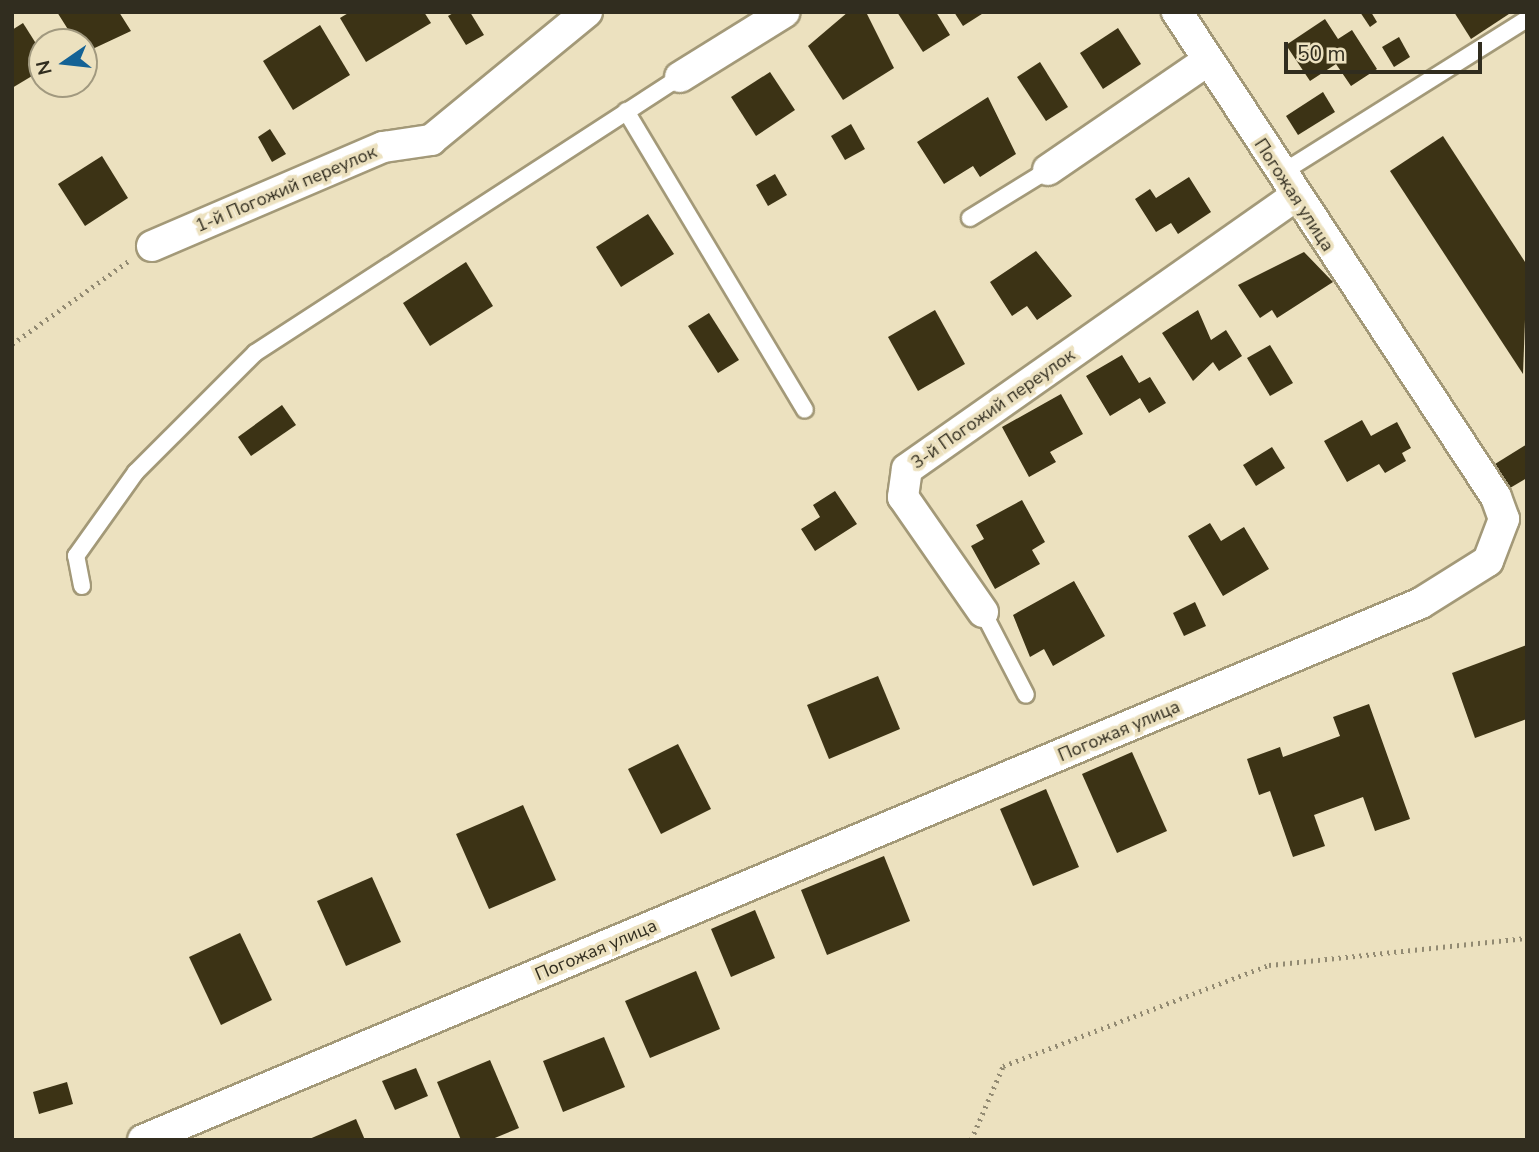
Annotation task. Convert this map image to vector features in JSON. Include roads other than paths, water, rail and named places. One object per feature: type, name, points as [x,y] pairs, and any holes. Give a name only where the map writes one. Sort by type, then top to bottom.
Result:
[{"type":"street","name":"1-й Погожий переулок","points":[[152,246],[383,147],[431,139],[587,12]]},
{"type":"street","points":[[680,77],[785,12]]},
{"type":"street","name":"Погожая улица","points":[[143,1140],[1421,603],[1488,562],[1504,519],[1496,497],[1287,186],[1177,12]]},
{"type":"street","points":[[1048,170],[1207,61]]},
{"type":"street","name":"3-й Погожий переулок","points":[[983,612],[904,497],[907,469],[1287,186]]},
{"type":"lane","points":[[1287,186],[1527,19]]},
{"type":"lane","points":[[82,586],[76,556],[136,472],[255,353],[680,77]]},
{"type":"lane","points":[[626,111],[805,410]]},
{"type":"lane","points":[[970,218],[1048,170]]},
{"type":"lane","name":"3-й Погожий переулок","points":[[983,612],[1026,695]]}]
